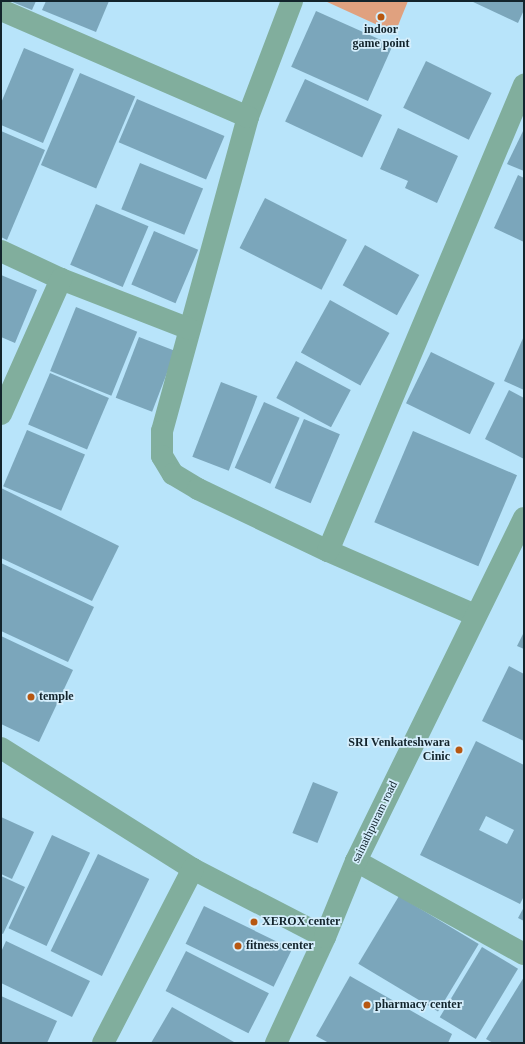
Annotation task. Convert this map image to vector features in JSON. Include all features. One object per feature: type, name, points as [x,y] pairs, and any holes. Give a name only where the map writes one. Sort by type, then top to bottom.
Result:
[{"type":"street","points":[[292,1],[248,117],[162,431],[162,456],[173,474],[198,489],[328,551],[475,615]]},
{"type":"street","points":[[1,10],[248,117]]},
{"type":"street","points":[[328,551],[524,85]]},
{"type":"street","points":[[1,251],[62,279],[190,329]]},
{"type":"street","points":[[1,414],[62,279]]},
{"type":"street","name":"sainathpuram road","points":[[276,1043],[326,937],[356,861],[475,615],[524,518]]},
{"type":"street","points":[[1,748],[193,870],[326,937]]},
{"type":"street","points":[[356,861],[524,954]]},
{"type":"street","points":[[103,1043],[193,870]]},
{"type":"shaded area","name":"indoor game point","points":[[325,1],[408,1],[395,33]]},
{"type":"building","points":[[10,1],[36,1],[32,10]]},
{"type":"building","points":[[46,1],[109,1],[96,32],[42,10]]},
{"type":"building","points":[[471,1],[524,1],[524,10],[518,23]]},
{"type":"building","points":[[316,11],[393,45],[368,101],[291,67]]},
{"type":"building","points":[[24,48],[74,69],[43,143],[1,125],[1,103]]},
{"type":"building","points":[[426,61],[492,93],[469,140],[403,108]]},
{"type":"building","points":[[80,73],[135,96],[96,188],[41,165]]},
{"type":"building","points":[[305,79],[382,115],[362,158],[285,122]]},
{"type":"building","points":[[137,99],[224,136],[206,179],[119,142]]},
{"type":"building","points":[[398,128],[458,156],[437,203],[405,188],[408,181],[380,169]]},
{"type":"building","points":[[524,129],[524,171],[507,164]]},
{"type":"building","points":[[1,131],[45,150],[7,240],[1,237]]},
{"type":"building","points":[[140,163],[203,188],[184,235],[121,209]]},
{"type":"building","points":[[518,175],[524,178],[524,242],[494,228]]},
{"type":"building","points":[[265,198],[347,240],[322,290],[240,248]]},
{"type":"building","points":[[96,204],[148,226],[123,287],[70,265]]},
{"type":"building","points":[[154,231],[198,250],[176,303],[131,284]]},
{"type":"building","points":[[365,245],[419,275],[397,315],[343,285]]},
{"type":"building","points":[[1,275],[37,290],[15,343],[1,337]]},
{"type":"building","points":[[330,300],[389,333],[360,385],[301,352]]},
{"type":"building","points":[[76,307],[137,332],[111,396],[50,371]]},
{"type":"building","points":[[524,336],[524,390],[504,381]]},
{"type":"building","points":[[139,337],[175,351],[152,412],[116,398]]},
{"type":"building","points":[[431,352],[495,383],[470,434],[406,403]]},
{"type":"building","points":[[296,361],[351,390],[331,427],[276,398]]},
{"type":"building","points":[[50,373],[109,398],[87,450],[28,425]]},
{"type":"building","points":[[221,382],[257,396],[229,471],[192,457]]},
{"type":"building","points":[[509,390],[524,398],[524,459],[485,439]]},
{"type":"building","points":[[264,402],[300,418],[270,484],[235,468]]},
{"type":"building","points":[[304,419],[340,434],[311,503],[275,488]]},
{"type":"building","points":[[27,430],[85,455],[61,511],[3,486]]},
{"type":"building","points":[[413,431],[517,475],[478,566],[374,522]]},
{"type":"building","points":[[1,488],[119,546],[92,601],[1,558]]},
{"type":"building","points":[[1,563],[94,607],[68,662],[1,631]]},
{"type":"building","points":[[524,632],[524,649],[517,646]]},
{"type":"building","name":"temple","points":[[1,636],[73,670],[39,742],[1,724]]},
{"type":"building","points":[[509,666],[524,674],[524,741],[482,721]]},
{"type":"building","points":[[476,741],[524,765],[524,896],[520,904],[420,855]],"holes":[[[486,816],[514,830],[507,844],[479,830]]]},
{"type":"building","points":[[313,782],[338,792],[317,843],[292,833]]},
{"type":"building","points":[[1,817],[34,832],[12,879],[1,874]]},
{"type":"building","points":[[52,835],[90,853],[47,946],[8,928]]},
{"type":"building","points":[[98,854],[149,879],[102,976],[51,951]]},
{"type":"building","points":[[1,876],[25,887],[3,934],[1,933]]},
{"type":"building","points":[[399,896],[479,944],[438,1012],[358,964]]},
{"type":"building","name":"fitness center","points":[[204,906],[292,949],[274,987],[186,944]]},
{"type":"building","points":[[524,907],[524,921],[518,918]]},
{"type":"building","points":[[6,941],[90,981],[72,1017],[1,983],[1,952]]},
{"type":"building","points":[[482,947],[518,969],[476,1039],[440,1017]]},
{"type":"building","points":[[186,951],[269,993],[248,1033],[166,991]]},
{"type":"building","name":"pharmacy center","points":[[350,976],[452,1034],[448,1043],[329,1043],[316,1036]]},
{"type":"building","points":[[524,977],[524,1043],[493,1043],[486,1039]]},
{"type":"building","points":[[1,996],[57,1021],[47,1043],[1,1043]]},
{"type":"building","points":[[172,1007],[234,1042],[151,1043]]},
{"type":"place","name":"indoor game point","points":[[381,17]]},
{"type":"place","name":"temple","points":[[31,697]]},
{"type":"place","name":"SRI Venkateshwara Cinic","points":[[459,750]]},
{"type":"place","name":"XEROX center","points":[[254,922]]},
{"type":"place","name":"fitness center","points":[[238,946]]},
{"type":"place","name":"pharmacy center","points":[[367,1005]]}]
